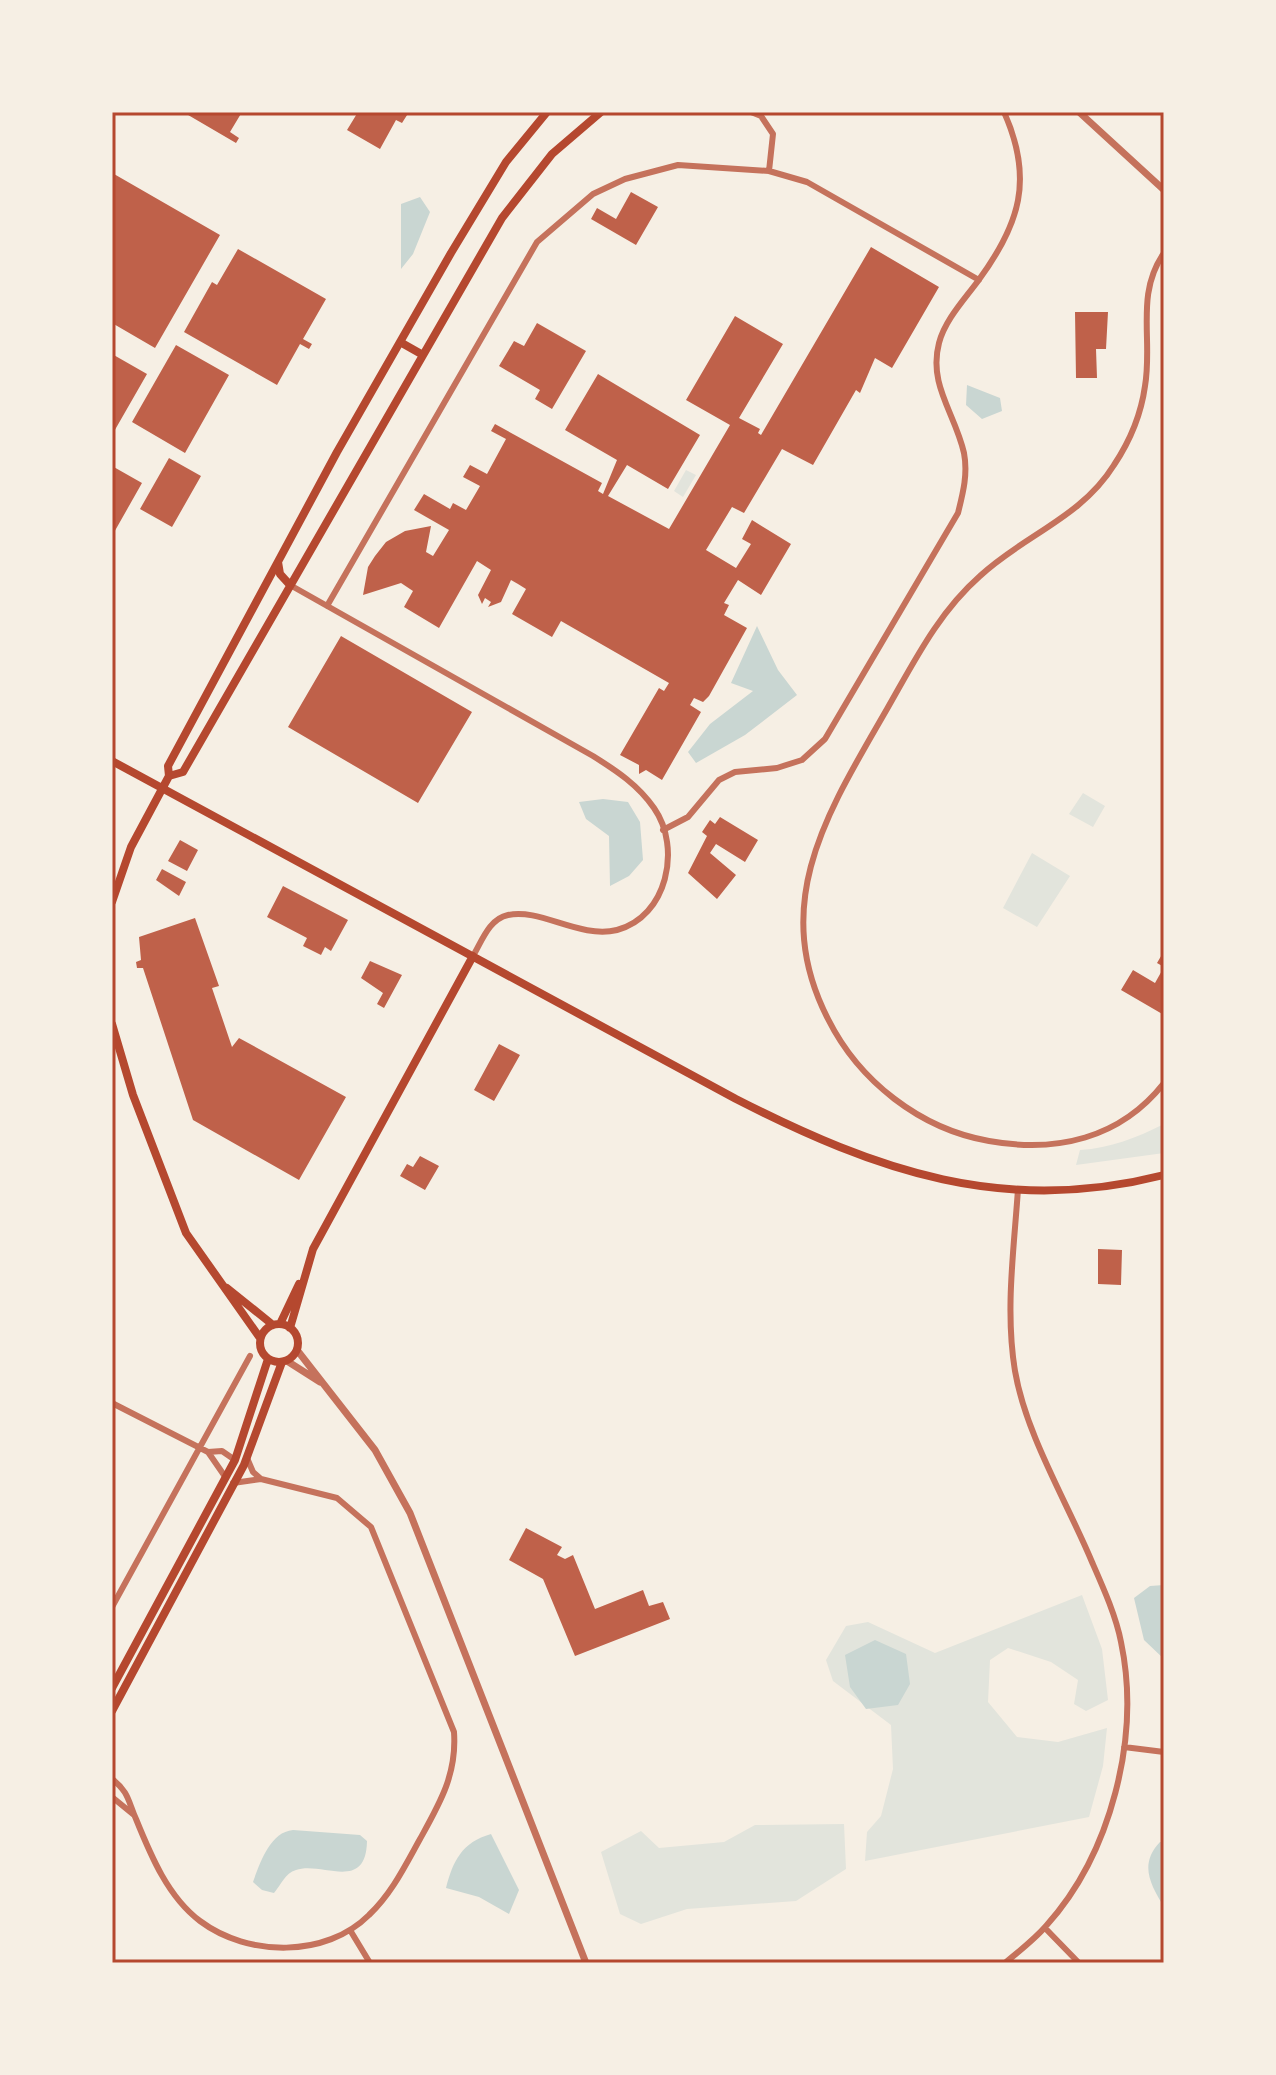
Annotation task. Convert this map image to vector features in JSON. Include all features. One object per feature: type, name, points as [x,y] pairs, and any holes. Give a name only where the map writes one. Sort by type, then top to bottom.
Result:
[{"type":"main road","points":[[112,902],[131,847],[169,776],[168,766],[278,561],[497,176],[547,112]]},
{"type":"main road","points":[[169,776],[183,772],[515,198],[552,154],[601,112]]},
{"type":"main road","points":[[400,342],[423,355]]},
{"type":"main road","points":[[278,561],[280,574],[290,585]]},
{"type":"main road","points":[[112,761],[818,1141],[899,1171],[967,1185],[1083,1189],[1164,1175]]},
{"type":"main road","points":[[290,1328],[313,1249],[473,956]]},
{"type":"main road","points":[[112,1024],[186,1233],[260,1338],[261,1350],[268,1359],[284,1362]]},
{"type":"main road","points":[[112,1688],[230,1481],[247,1458],[284,1362],[297,1350],[298,1338],[290,1328],[277,1324],[214,1276]]},
{"type":"main road","points":[[260,1338],[277,1324],[303,1277]]},
{"type":"main road","points":[[228,1492],[235,1460],[268,1359]]},
{"type":"main road","points":[[112,1711],[228,1492],[235,1460]]},
{"type":"street","points":[[751,112],[761,116],[773,134],[769,171]]},
{"type":"street","points":[[663,830],[688,817],[719,780],[735,772],[777,768],[802,760],[825,739],[958,513],[966,483],[964,453],[938,386],[935,363],[940,339],[950,319],[1010,231],[1019,200],[1022,170],[1015,137],[1004,112]]},
{"type":"street","points":[[1079,112],[1164,190]]},
{"type":"street","points":[[327,606],[537,242],[593,194],[625,179],[678,165],[769,171],[807,182],[979,280]]},
{"type":"street","points":[[1164,253],[1148,285],[1146,385],[1125,448],[1089,499],[982,574],[937,624],[819,832],[807,876],[803,928],[813,985],[844,1048],[890,1096],[936,1124],[1005,1144],[1071,1142],[1126,1120],[1164,1083]]},
{"type":"street","points":[[290,585],[628,778],[655,809],[668,853],[667,876],[656,900],[639,920],[617,930],[596,932],[508,915],[493,921],[473,956]]},
{"type":"street","points":[[1005,1963],[1045,1928],[1080,1878],[1108,1816],[1124,1747],[1127,1706],[1121,1641],[1094,1566],[1029,1421],[1015,1372],[1011,1290],[1018,1189]]},
{"type":"street","points":[[297,1350],[375,1450],[410,1513],[586,1963]]},
{"type":"street","points":[[112,1607],[250,1356]]},
{"type":"street","points":[[284,1362],[320,1382]]},
{"type":"street","points":[[112,1403],[208,1452],[230,1481],[261,1479],[337,1498],[371,1527],[454,1732],[456,1758],[450,1783],[391,1890],[350,1930],[310,1946],[283,1949],[241,1942],[220,1934],[178,1900],[134,1815],[128,1792],[112,1779]]},
{"type":"street","points":[[208,1452],[222,1451],[235,1460]]},
{"type":"street","points":[[247,1458],[253,1472],[261,1479]]},
{"type":"street","points":[[1124,1747],[1164,1752]]},
{"type":"street","points":[[112,1797],[134,1815]]},
{"type":"street","points":[[1045,1928],[1079,1963]]},
{"type":"street","points":[[350,1930],[370,1963]]},
{"type":"shaded area","points":[[420,197],[430,212],[413,254],[401,269],[401,204]]},
{"type":"shaded area","points":[[967,385],[1000,398],[1002,411],[982,419],[966,405]]},
{"type":"shaded area","points":[[686,470],[696,475],[683,497],[674,491]]},
{"type":"shaded area","points":[[757,626],[778,670],[797,695],[745,735],[696,763],[688,752],[710,724],[753,691],[731,683]]},
{"type":"shaded area","points":[[1083,793],[1105,806],[1093,827],[1069,814]]},
{"type":"shaded area","points":[[603,799],[628,802],[640,822],[643,860],[629,876],[610,886],[609,836],[586,819],[579,802]]},
{"type":"shaded area","points":[[1032,853],[1070,876],[1037,927],[1003,908]]},
{"type":"shaded area","points":[[1164,1124],[1164,1153],[1076,1165],[1080,1150],[1123,1142]]},
{"type":"shaded area","points":[[1164,1585],[1164,1659],[1144,1640],[1134,1598],[1150,1586]]},
{"type":"shaded area","points":[[1082,1595],[1102,1649],[1108,1700],[1086,1711],[1074,1704],[1078,1680],[1051,1662],[1008,1648],[990,1660],[988,1702],[1017,1737],[1058,1742],[1107,1728],[1103,1766],[1089,1817],[865,1861],[867,1832],[881,1816],[893,1769],[891,1725],[833,1681],[826,1660],[846,1626],[868,1622],[935,1653]]},
{"type":"shaded area","points":[[875,1640],[906,1654],[910,1684],[898,1705],[866,1709],[850,1687],[845,1655]]},
{"type":"shaded area","points":[[844,1824],[846,1869],[796,1901],[687,1909],[641,1924],[620,1914],[601,1852],[641,1831],[659,1848],[724,1842],[755,1825]]},
{"type":"shaded area","points":[[293,1830],[360,1835],[367,1841],[365,1857],[351,1871],[296,1870],[286,1876],[274,1893],[262,1890],[253,1882],[263,1858],[278,1836]]},
{"type":"shaded area","points":[[491,1834],[519,1890],[509,1914],[479,1897],[446,1888],[460,1854],[473,1842]]},
{"type":"shaded area","points":[[1160,1842],[1164,1842],[1164,1907],[1151,1882],[1148,1866]]},
{"type":"building","points":[[183,112],[242,112],[230,132],[239,138],[236,143]]},
{"type":"building","points":[[358,112],[409,112],[402,123],[396,120],[380,149],[347,130]]},
{"type":"building","points":[[114,174],[220,235],[155,348],[112,323]]},
{"type":"building","points":[[631,192],[658,207],[636,245],[591,219],[597,208],[616,219]]},
{"type":"building","points":[[871,247],[939,287],[892,368],[875,358],[860,393],[856,390],[813,465],[782,449],[744,513],[732,507],[706,550],[736,568],[751,544],[742,539],[752,520],[791,544],[761,595],[738,580],[724,603],[729,605],[724,615],[747,628],[709,696],[703,702],[694,698],[690,705],[701,712],[662,780],[646,770],[639,774],[639,765],[620,755],[659,688],[664,691],[669,683],[561,621],[552,637],[512,614],[526,589],[518,584],[511,580],[501,602],[488,607],[491,602],[485,598],[482,604],[478,595],[491,570],[477,561],[439,628],[404,607],[413,591],[401,583],[363,595],[368,567],[375,556],[386,542],[405,531],[431,526],[426,552],[433,556],[449,530],[414,510],[424,494],[450,509],[453,503],[466,510],[480,486],[463,477],[470,465],[487,474],[506,439],[491,431],[495,424],[602,483],[598,491],[603,494],[617,460],[565,430],[598,374],[700,435],[668,489],[627,465],[608,496],[669,529],[730,425],[686,400],[735,316],[783,344],[739,418],[760,429],[758,433],[761,435]]},
{"type":"building","points":[[238,249],[326,299],[303,339],[312,344],[309,349],[300,344],[277,385],[184,332],[212,282],[217,285]]},
{"type":"building","points":[[1075,312],[1108,312],[1106,349],[1096,349],[1097,378],[1076,378]]},
{"type":"building","points":[[537,323],[586,351],[552,409],[535,399],[540,390],[499,366],[514,341],[524,346]]},
{"type":"building","points":[[176,345],[229,375],[185,453],[132,422]]},
{"type":"building","points":[[112,354],[147,374],[112,435]]},
{"type":"building","points":[[169,458],[201,476],[172,527],[140,509]]},
{"type":"building","points":[[112,466],[142,483],[112,536]]},
{"type":"building","points":[[341,636],[472,712],[418,803],[288,727]]},
{"type":"building","points":[[720,817],[758,840],[745,862],[716,844],[710,853],[736,875],[717,899],[688,873],[707,836],[702,832],[710,820],[715,824]]},
{"type":"building","points":[[180,840],[198,850],[187,871],[168,861]]},
{"type":"building","points":[[162,869],[186,882],[179,896],[156,880]]},
{"type":"building","points":[[283,886],[348,920],[331,951],[325,947],[321,955],[303,946],[307,938],[267,917]]},
{"type":"building","points":[[195,918],[219,986],[212,988],[232,1047],[239,1038],[346,1097],[299,1180],[193,1120],[143,968],[137,968],[136,962],[141,960],[139,937]]},
{"type":"building","points":[[1164,951],[1164,967],[1157,963]]},
{"type":"building","points":[[370,961],[402,975],[384,1008],[377,1004],[383,993],[361,978]]},
{"type":"building","points":[[1164,967],[1164,1015],[1121,990],[1133,970],[1155,983]]},
{"type":"building","points":[[499,1044],[520,1055],[494,1101],[474,1090]]},
{"type":"building","points":[[420,1156],[439,1166],[425,1190],[400,1176],[407,1164],[413,1167]]},
{"type":"building","points":[[1098,1249],[1122,1250],[1121,1285],[1098,1284]]},
{"type":"building","points":[[526,1528],[562,1547],[557,1555],[565,1559],[573,1555],[595,1609],[643,1590],[649,1606],[663,1602],[670,1619],[575,1656],[543,1579],[509,1560]]}]
